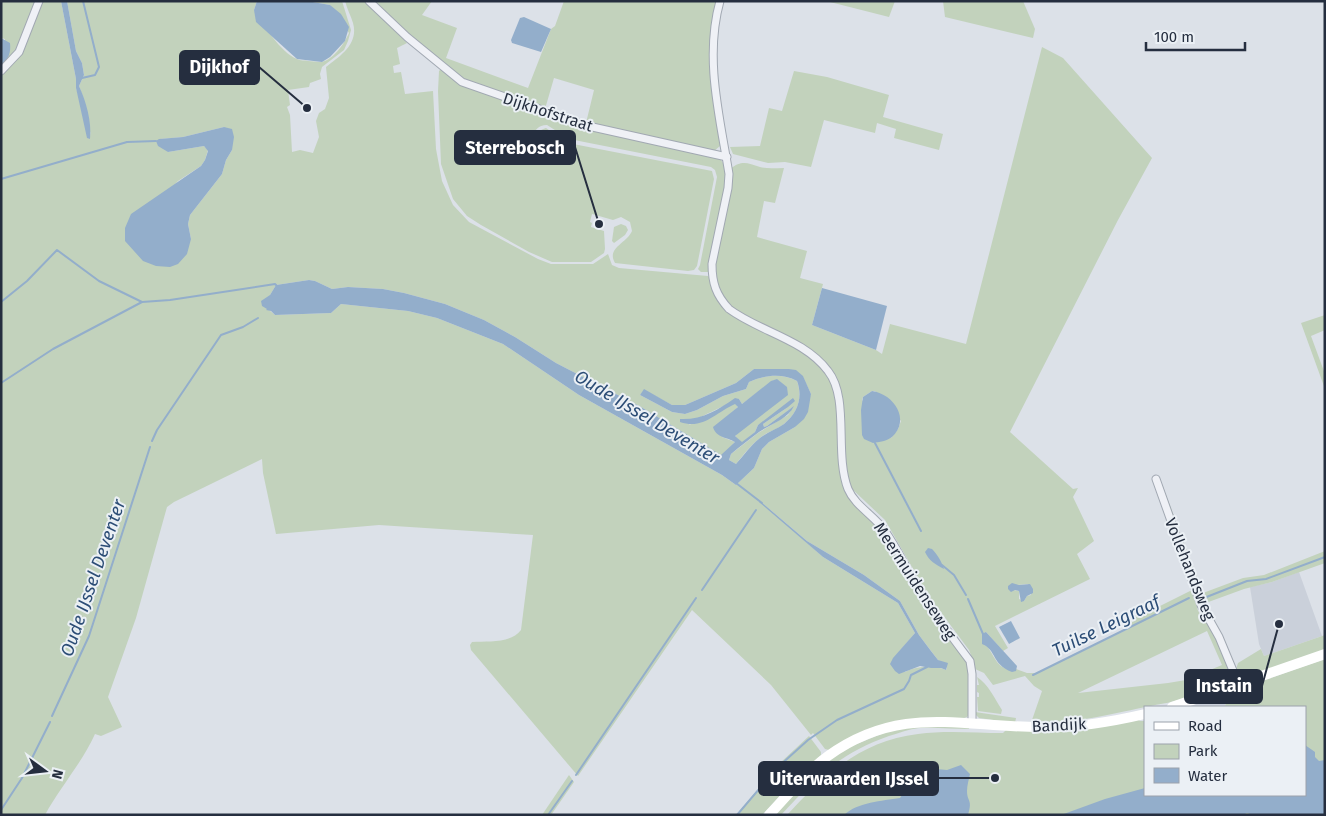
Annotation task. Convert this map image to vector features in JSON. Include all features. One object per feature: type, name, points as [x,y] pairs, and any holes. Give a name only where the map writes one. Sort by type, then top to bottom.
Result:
[{"type":"street","points":[[1,71],[19,52],[39,1]]},
{"type":"street","name":"Dijkhofstraat","points":[[369,1],[413,42],[462,82],[588,126],[727,157]]},
{"type":"street","name":"Meermuidenseweg","points":[[720,1],[717,10],[713,52],[713,75],[729,174],[728,188],[712,264],[715,288],[729,309],[802,349],[828,370],[834,380],[839,398],[840,450],[848,489],[855,500],[875,518],[885,532],[916,583],[970,662],[972,674],[972,723]]},
{"type":"street","name":"Vollehandsweg","points":[[1156,479],[1201,605],[1219,637],[1238,685]]},
{"type":"street","points":[[1175,706],[1325,654]]},
{"type":"street","name":"Bandijk","points":[[769,815],[813,768],[828,756],[873,731],[903,723],[925,721],[1048,727],[1103,722],[1144,714]]},
{"type":"shaded area","points":[[1299,572],[1322,636],[1264,656],[1259,644],[1250,587],[1272,582]]},
{"type":"shaded area","points":[[1228,693],[1225,706],[1188,706]]},
{"type":"green space","points":[[1,1],[36,1],[19,47],[1,68],[1,65],[5,62],[5,39],[1,38]]},
{"type":"green space","points":[[40,1],[61,1],[76,79],[76,88],[91,136],[79,86],[84,75],[82,63],[76,51],[67,1],[257,1],[254,10],[273,38],[285,51],[298,60],[320,62],[334,55],[349,33],[330,5],[307,1],[342,1],[351,30],[344,50],[322,67],[321,79],[310,83],[309,87],[288,90],[290,105],[287,107],[290,115],[292,152],[300,150],[313,153],[319,137],[316,121],[319,113],[325,109],[329,98],[326,67],[347,49],[353,37],[353,23],[345,1],[366,1],[407,43],[397,48],[400,64],[393,66],[394,73],[401,72],[405,94],[433,91],[436,149],[442,181],[453,205],[469,222],[551,264],[593,264],[608,254],[612,265],[619,268],[708,276],[711,279],[717,297],[813,359],[825,371],[835,391],[844,482],[877,524],[968,662],[970,677],[969,714],[967,717],[961,719],[930,718],[829,750],[825,749],[813,733],[811,735],[771,685],[692,610],[578,776],[471,650],[470,645],[472,642],[505,640],[521,630],[533,535],[379,525],[276,534],[263,473],[262,459],[167,507],[136,618],[108,697],[122,727],[101,736],[95,734],[84,755],[45,815],[1,815],[1,75],[16,59],[21,50]],"holes":[[[224,127],[232,150],[226,160],[222,174],[190,215],[188,224],[191,239],[134,249],[126,240],[178,181],[201,166],[208,150],[204,146],[168,152],[160,139],[183,137]],[[309,280],[332,289],[348,287],[383,289],[445,304],[484,320],[515,337],[556,363],[641,407],[722,456],[735,442],[722,437],[721,422],[738,407],[735,403],[689,425],[704,415],[739,399],[742,404],[774,380],[780,381],[735,436],[742,443],[755,432],[758,425],[788,407],[763,424],[764,427],[767,426],[793,407],[788,415],[758,433],[731,454],[729,460],[736,464],[757,441],[784,424],[793,414],[799,402],[797,381],[779,376],[761,378],[749,382],[746,389],[723,396],[697,410],[685,414],[672,412],[640,395],[644,390],[672,405],[685,405],[736,383],[754,369],[789,369],[803,377],[811,394],[795,427],[769,442],[762,449],[754,468],[736,485],[722,475],[579,395],[503,344],[437,318],[408,311],[341,304],[331,313],[275,315],[268,309],[270,295],[276,285]],[[760,501],[807,541],[864,575],[900,601],[919,635],[938,660],[947,668],[946,670],[926,667],[914,668],[905,672],[893,659],[915,633],[898,603],[823,557]]]},
{"type":"green space","points":[[374,1],[432,1],[422,15],[457,28],[446,58],[528,88],[564,1],[717,1],[710,43],[710,57],[720,146],[714,151],[586,123],[594,90],[554,78],[545,109],[466,80],[407,34]]},
{"type":"green space","points":[[826,1],[895,1],[889,17]]},
{"type":"green space","points":[[943,1],[1023,1],[1035,29],[1033,38],[945,17]]},
{"type":"green space","points":[[1042,47],[1063,58],[1152,158],[1118,220],[1010,432],[1073,489],[1078,488],[1073,497],[1094,541],[1077,554],[1090,579],[995,626],[1008,648],[1003,651],[986,632],[984,645],[987,646],[998,663],[1004,668],[1037,673],[1126,630],[1122,621],[1145,611],[1146,613],[1194,589],[1198,611],[1204,618],[1210,621],[1233,679],[1168,703],[1144,706],[1144,708],[1073,721],[1044,722],[1032,720],[1042,691],[1034,686],[1025,676],[993,685],[984,673],[975,669],[969,650],[928,595],[885,520],[851,488],[846,467],[842,401],[817,356],[730,307],[717,288],[714,264],[730,169],[738,164],[745,163],[766,168],[784,168],[775,203],[764,201],[757,237],[807,251],[800,278],[823,284],[812,325],[882,354],[890,324],[966,344]],"holes":[[[875,391],[901,421],[891,438],[862,400],[863,397]],[[1028,584],[1031,595],[1027,596],[1024,601],[1019,599],[1019,591],[1013,590],[1017,585]],[[1207,631],[1222,665],[1186,680],[1078,693]]]},
{"type":"green space","points":[[441,69],[513,103],[719,157],[725,166],[727,174],[710,272],[701,272],[698,269],[717,177],[715,170],[711,167],[569,139],[547,125],[537,128],[532,137],[533,140],[539,131],[546,128],[568,143],[712,171],[714,179],[697,266],[694,270],[688,271],[615,263],[613,253],[615,249],[632,231],[630,222],[621,217],[613,220],[592,214],[591,227],[604,231],[605,249],[604,253],[591,262],[552,262],[529,252],[467,216],[453,199],[441,164],[438,91],[439,71]]},
{"type":"green space","points":[[794,71],[827,77],[889,95],[883,117],[943,134],[939,150],[894,138],[896,129],[877,123],[875,133],[824,120],[811,167],[785,162],[768,163],[733,154],[730,147],[760,146],[769,108],[782,111]]},
{"type":"green space","points":[[621,224],[626,226],[628,230],[625,235],[614,243],[612,241],[614,227]]},
{"type":"green space","points":[[1325,315],[1325,330],[1311,336],[1325,374],[1325,389],[1301,323]]},
{"type":"green space","points":[[1160,479],[1203,593],[1243,578],[1264,575],[1325,551],[1325,563],[1203,604],[1160,484]]},
{"type":"green space","points":[[1325,635],[1325,650],[1244,678],[1238,675],[1236,669],[1238,663],[1261,649],[1264,656]]},
{"type":"green space","points":[[1325,659],[1325,760],[1306,773],[1306,706],[1225,706],[1228,693]]},
{"type":"green space","points":[[977,677],[991,692],[1002,710],[1001,714],[978,711],[977,697],[979,697],[979,693],[977,692],[977,685],[979,685]]},
{"type":"green space","points":[[975,712],[1016,718],[1015,723],[979,718]]},
{"type":"green space","points":[[1138,719],[1144,721],[1144,796],[1274,796],[1251,815],[787,815],[815,786],[845,762],[879,744],[898,738],[939,732],[1003,733],[1007,729],[1047,732],[1072,731]]},
{"type":"green space","points":[[901,726],[969,726],[969,729],[931,728],[908,730],[856,750],[817,778],[781,815],[774,815],[812,772],[847,748]]},
{"type":"green space","points":[[809,736],[821,752],[821,755],[762,815],[736,815],[780,763]]},
{"type":"green space","points":[[569,775],[574,782],[551,815],[542,815]]},
{"type":"water","points":[[61,1],[67,1],[76,51],[82,63],[84,75],[79,86],[88,112],[90,139],[87,138],[76,88],[76,79]]},
{"type":"water","points":[[257,1],[307,1],[330,5],[341,14],[349,27],[345,41],[330,57],[322,62],[297,59],[256,22],[254,10]]},
{"type":"water","points":[[524,17],[551,29],[541,52],[512,43],[511,40],[520,18]]},
{"type":"water","points":[[1,38],[10,43],[10,52],[8,58],[1,65]]},
{"type":"water","points":[[224,127],[232,129],[234,137],[232,150],[226,160],[222,174],[190,215],[188,224],[191,239],[187,254],[178,264],[170,267],[156,266],[143,261],[125,241],[125,228],[131,214],[201,166],[208,151],[204,146],[168,152],[158,146],[156,141],[159,139],[183,137]]},
{"type":"water","points":[[309,280],[332,289],[348,287],[383,289],[404,293],[445,304],[484,320],[556,363],[641,407],[721,455],[735,442],[719,435],[714,431],[713,427],[738,407],[735,404],[709,419],[695,424],[680,422],[680,419],[703,416],[735,398],[739,399],[742,404],[771,381],[777,379],[787,387],[788,395],[735,436],[742,442],[755,432],[758,425],[793,398],[795,401],[763,424],[764,427],[794,406],[783,418],[759,432],[731,454],[729,460],[736,464],[757,441],[784,424],[793,415],[799,399],[797,381],[779,376],[761,378],[749,382],[746,389],[723,396],[697,410],[685,414],[672,412],[640,395],[644,389],[672,405],[685,405],[736,383],[754,369],[789,369],[796,370],[803,376],[811,394],[808,412],[804,419],[795,427],[769,442],[762,449],[754,468],[736,485],[722,475],[579,395],[503,344],[437,318],[408,311],[341,304],[331,313],[275,315],[262,306],[261,301],[270,295],[276,285]]},
{"type":"water","points":[[822,288],[887,306],[876,350],[812,325]]},
{"type":"water","points":[[872,391],[880,393],[893,402],[900,416],[900,423],[892,437],[873,443],[864,439],[862,435],[861,410],[863,397]]},
{"type":"water","points":[[760,501],[807,541],[864,575],[900,601],[919,635],[931,651],[938,660],[948,663],[946,670],[920,666],[899,674],[895,671],[890,664],[893,658],[915,633],[898,603],[823,557]]},
{"type":"water","points":[[928,548],[936,553],[944,569],[928,558],[925,552]]},
{"type":"water","points":[[1012,583],[1019,585],[1030,584],[1033,593],[1021,602],[1019,591],[1011,592],[1008,589],[1008,586]]},
{"type":"water","points":[[1011,621],[1020,638],[1009,644],[999,627]]},
{"type":"water","points":[[986,632],[1017,666],[1016,671],[1012,672],[1005,669],[990,650],[982,644],[982,634]]},
{"type":"water","points":[[1306,746],[1315,752],[1315,757],[1319,761],[1325,760],[1325,815],[1253,815],[1247,813],[1243,815],[1061,815],[1105,799],[1144,788],[1144,796],[1306,796]]},
{"type":"water","points":[[961,765],[970,774],[967,789],[970,803],[968,815],[844,815],[856,807],[900,798],[907,788],[906,781],[910,775],[926,768],[947,770]]},
{"type":"waterway","points":[[82,78],[95,75],[99,67],[83,1]]},
{"type":"waterway","points":[[1,179],[127,142],[156,141]]},
{"type":"waterway","points":[[1,302],[27,281],[57,250],[99,281],[142,302],[170,300],[276,285]]},
{"type":"waterway","points":[[1,383],[53,349],[142,302]]},
{"type":"waterway","name":"Oude IJssel Deventer","points":[[152,441],[157,430],[221,335],[243,327],[258,318]]},
{"type":"waterway","points":[[875,443],[921,531]]},
{"type":"waterway","name":"Oude IJssel Deventer","points":[[52,716],[89,636],[150,447]]},
{"type":"waterway","name":"Oude IJssel Deventer","points":[[736,483],[762,503]]},
{"type":"waterway","points":[[702,590],[756,510]]},
{"type":"waterway","name":"Tuilse Leigraaf","points":[[1204,598],[1247,581],[1266,579],[1325,557]]},
{"type":"waterway","points":[[942,565],[954,575],[966,595]]},
{"type":"waterway","points":[[576,775],[696,598]]},
{"type":"waterway","name":"Tuilse Leigraaf","points":[[1033,675],[1189,598]]},
{"type":"waterway","points":[[968,599],[983,634]]},
{"type":"waterway","points":[[737,815],[777,768],[808,740],[837,720],[904,689],[911,675],[927,667]]},
{"type":"waterway","name":"Oude IJssel Deventer","points":[[1,810],[22,778],[50,722]]},
{"type":"waterway","points":[[548,815],[572,781]]},
{"type":"place","name":"Dijkhof","points":[[307,108]]},
{"type":"place","name":"Sterrebosch","points":[[599,224]]},
{"type":"place","name":"Instain","points":[[1279,624]]},
{"type":"place","name":"Uiterwaarden IJssel","points":[[995,778]]}]
